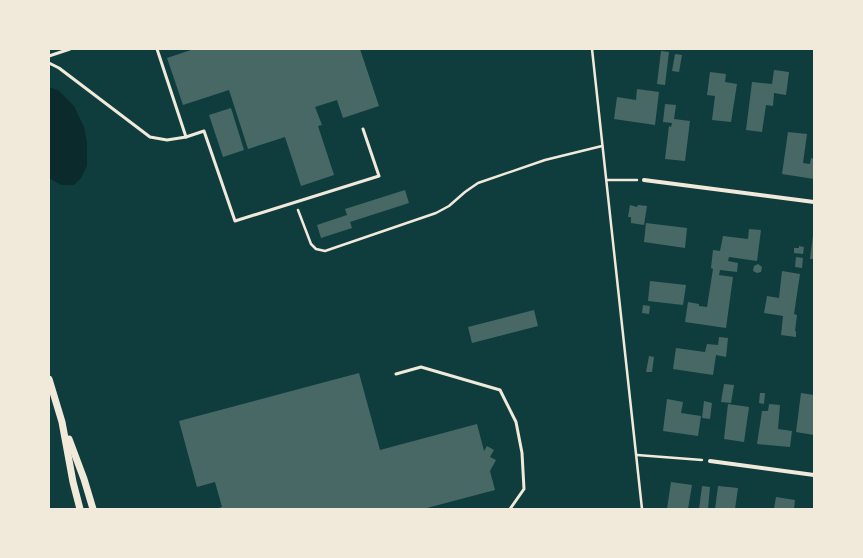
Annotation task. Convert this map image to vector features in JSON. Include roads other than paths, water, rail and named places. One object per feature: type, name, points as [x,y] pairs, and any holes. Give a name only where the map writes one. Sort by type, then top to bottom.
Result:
[{"type":"street","points":[[644,180],[814,202]]},
{"type":"street","points":[[49,379],[62,422],[84,478],[93,509]]},
{"type":"street","points":[[62,422],[73,482],[80,509]]},
{"type":"street","points":[[710,461],[814,475]]},
{"type":"lane","points":[[49,56],[70,49]]},
{"type":"lane","points":[[157,49],[186,137]]},
{"type":"lane","points":[[49,63],[59,68],[150,137],[167,140],[186,137],[204,131],[235,220],[379,176],[363,129]]},
{"type":"lane","points":[[396,374],[421,367],[500,390],[516,422],[522,453],[524,489],[510,509]]},
{"type":"water","points":[[49,87],[58,90],[74,106],[84,127],[87,143],[87,166],[81,178],[74,185],[61,185],[49,178]]}]
